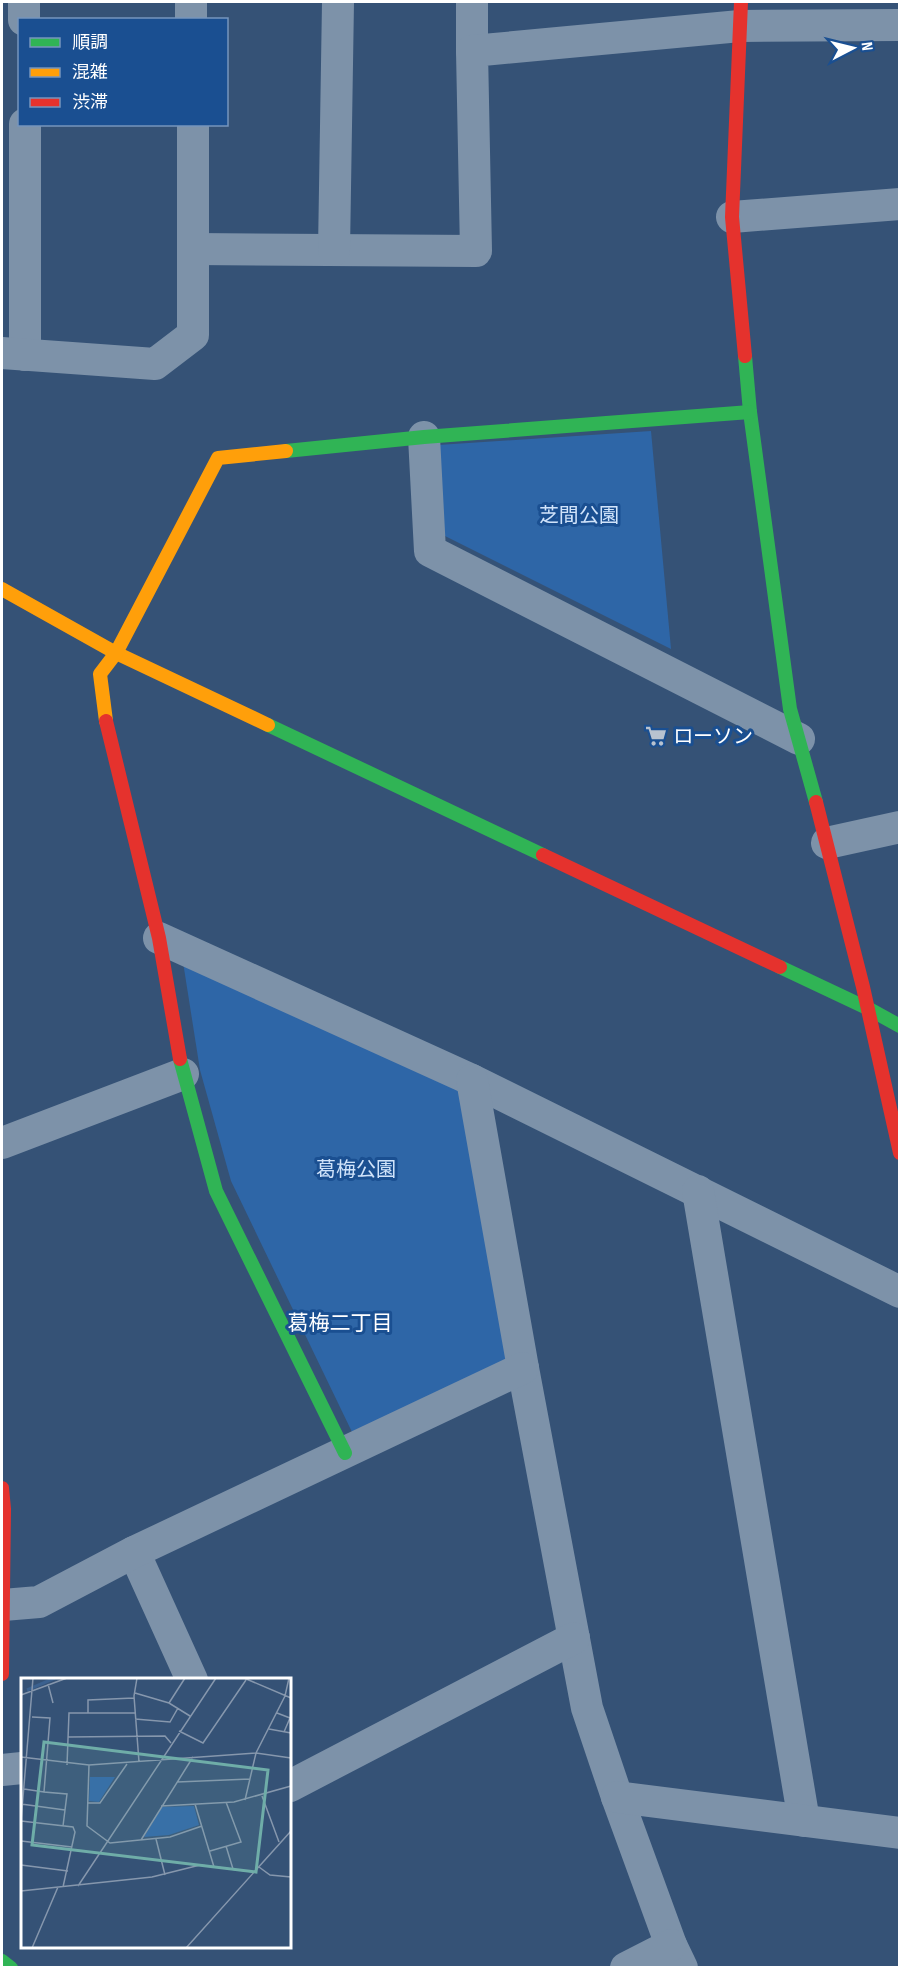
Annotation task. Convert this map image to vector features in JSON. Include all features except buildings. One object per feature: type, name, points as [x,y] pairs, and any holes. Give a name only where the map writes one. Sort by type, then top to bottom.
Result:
[{"type":"street","points":[[24,2],[24,18]]},
{"type":"street","points":[[191,2],[191,18]]},
{"type":"street","points":[[334,250],[338,2]]},
{"type":"street","points":[[194,249],[476,251],[472,2]]},
{"type":"street","points":[[472,51],[740,14],[900,25]]},
{"type":"street","points":[[740,14],[732,217],[750,412],[790,709],[869,1010],[900,1153]]},
{"type":"street","points":[[25,126],[13,354],[155,364],[193,335],[193,126]]},
{"type":"street","points":[[732,217],[900,204]]},
{"type":"street","points":[[345,1453],[216,1191],[183,1074],[159,938],[103,710],[100,674],[116,652],[218,458],[423,437],[750,412]]},
{"type":"street","points":[[423,437],[430,551],[799,740]]},
{"type":"street","points":[[2,589],[116,652],[900,1026]]},
{"type":"street","points":[[827,843],[900,827]]},
{"type":"street","points":[[159,938],[472,1080],[900,1292]]},
{"type":"street","points":[[2,1143],[183,1074]]},
{"type":"street","points":[[472,1080],[587,1708],[617,1797],[677,1956],[626,1968]]},
{"type":"street","points":[[698,1191],[804,1821]]},
{"type":"street","points":[[3,1605],[39,1602],[134,1552],[523,1368]]},
{"type":"street","points":[[2,1488],[4,1509],[2,1674]]},
{"type":"street","points":[[134,1552],[191,1678]]},
{"type":"street","points":[[291,1785],[574,1638]]},
{"type":"street","points":[[2,1770],[21,1768]]},
{"type":"street","points":[[617,1797],[900,1833]]},
{"type":"street","points":[[2,1961],[10,1968]]},
{"type":"green space","name":"芝間公園","points":[[651,431],[671,649],[441,534],[438,445]]},
{"type":"green space","name":"葛梅公園","points":[[183,962],[462,1087],[509,1361],[352,1432],[231,1181],[200,1070]]},
{"type":"traffic: fast","points":[[745,356],[750,412],[790,709],[816,802]]},
{"type":"traffic: fast","points":[[286,451],[424,437],[750,412]]},
{"type":"traffic: fast","points":[[268,725],[543,855]]},
{"type":"traffic: fast","points":[[780,967],[900,1026]]},
{"type":"traffic: fast","points":[[180,1059],[216,1191],[345,1453]]},
{"type":"traffic: fast","points":[[2,1961],[11,1968]]},
{"type":"traffic: slow","points":[[106,721],[100,674],[116,653],[218,458],[286,451]]},
{"type":"traffic: slow","points":[[2,589],[116,653],[268,725]]},
{"type":"traffic: jam","points":[[741,2],[732,217],[745,356]]},
{"type":"traffic: jam","points":[[106,721],[159,938],[180,1059]]},
{"type":"traffic: jam","points":[[816,802],[863,987],[900,1153]]},
{"type":"traffic: jam","points":[[543,855],[780,967]]},
{"type":"traffic: jam","points":[[2,1488],[4,1509],[2,1674]]},
{"type":"place","name":"ローソン","points":[[656,736]]},
{"type":"district","name":"葛梅二丁目","points":[[340,1323]]}]
